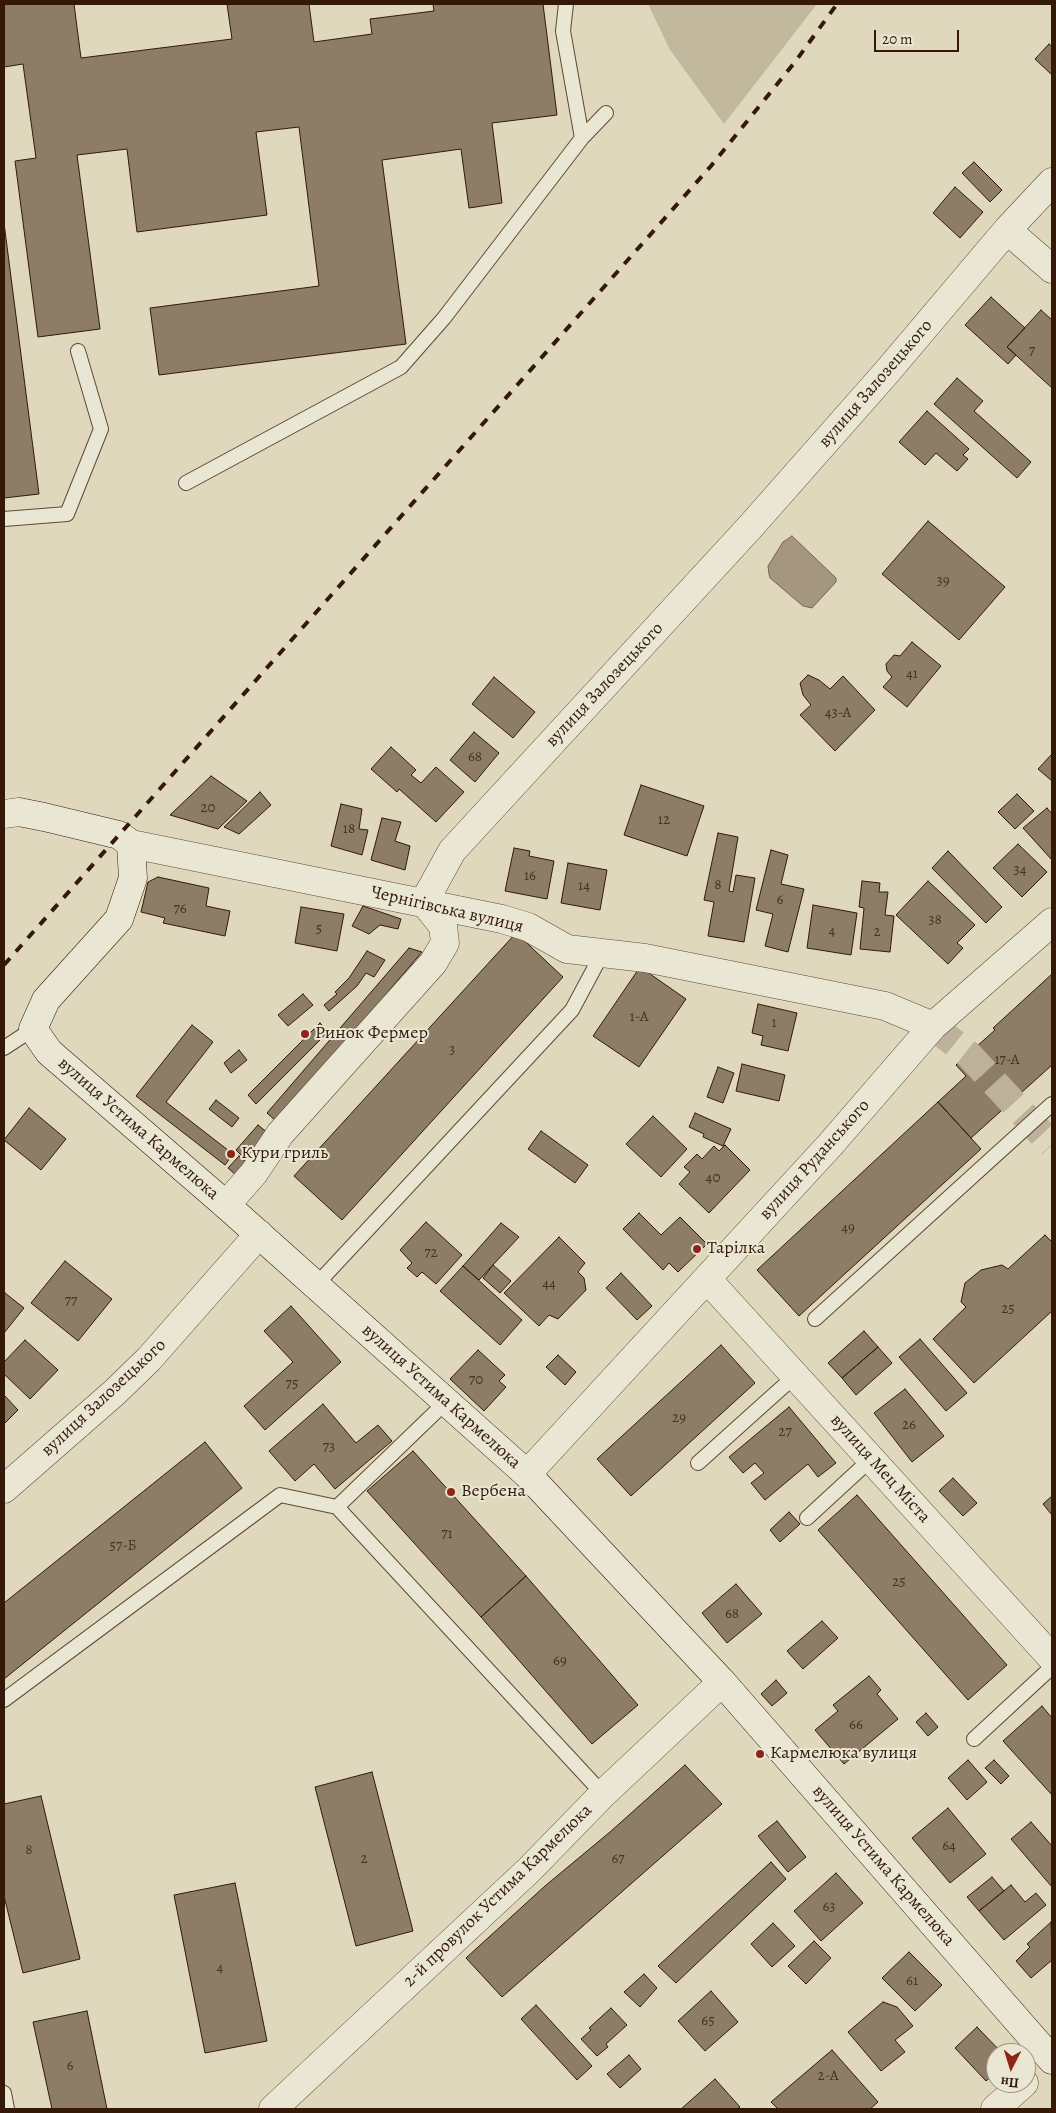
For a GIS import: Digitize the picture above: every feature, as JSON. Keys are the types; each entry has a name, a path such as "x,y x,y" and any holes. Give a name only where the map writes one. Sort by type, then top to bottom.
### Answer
{"street":[{"name":"вулиця Залозецького","path":"424,902 452,851 751,526 886,373 1007,230 1052,182"},
{"path":"1007,230 1052,269"},
{"path":"4,814 19,812 44,817 119,835 132,844 133,878 119,918 46,1000 33,1029"},
{"name":"Чернігівська вулиця","path":"132,844 502,919 528,927 567,949 603,952 886,1006 933,1026"},
{"path":"226,1205 254,1173 280,1134 433,963 445,943 443,926 424,902"},
{"name":"вулиця Руданського","path":"527,1474 830,1145 933,1026 1052,922"},
{"name":"вулиця Устима Кармелюка","path":"33,1029 49,1052 259,1234 527,1474 722,1682 1052,2059"},
{"name":"вулиця Залозецького","path":"4,1489 115,1392 149,1359 259,1234"},
{"name":"вулиця Мец Міста","path":"707,1279 1052,1658"},
{"name":"2-й провулок Устима Кармелюка","path":"273,2109 529,1870 603,1794 722,1682"},
{"path":"1036,2073 1052,2059"},
{"path":"995,2109 1013,2093"}],"lane":[{"path":"566,4 563,31 582,138"},
{"path":"186,483 401,367 444,318 582,138 606,113"},
{"path":"4,519 67,514 101,428 78,351"},
{"path":"316,1285 572,1010 603,952"},
{"path":"4,1048 33,1029"},
{"path":"815,1319 1052,1104"},
{"path":"698,1463 796,1375"},
{"path":"337,1506 446,1402"},
{"path":"807,1518 871,1459"},
{"path":"4,1700 280,1495 337,1506 603,1794"},
{"path":"974,1739 1052,1667"},
{"path":"4,2093 7,2109"}],"shaded area":[{"path":"648,4 817,4 724,124 670,50"},
{"path":"792,536 836,578 836,582 812,608 803,606 770,578 768,566 783,542"}],"building":[{"path":"4,4 74,4 81,58 232,39 227,4 309,4 314,42 372,34 370,19 434,11 433,4 543,4 557,115 492,123 502,203 469,208 461,149 382,160 406,344 159,375 150,308 319,286 299,127 256,132 267,215 137,232 127,149 77,155 100,329 38,337 15,161 36,158 23,64 4,67"},
{"path":"1049,44 1052,47 1052,75 1035,59"},
{"path":"974,162 1002,190 990,202 962,173"},
{"path":"955,187 983,212 960,238 933,213"},
{"path":"4,223 39,494 4,498"},
{"path":"991,297 1025,328 1007,347 1016,355 1008,364 965,325"},
{"path":"1041,310 1052,320 1052,388 1007,347"},
{"path":"957,378 983,401 974,411 1031,462 1017,478 934,404"},
{"path":"927,411 969,449 963,455 968,459 957,471 936,453 925,465 899,442"},
{"path":"928,521 1005,587 959,640 882,574"},
{"path":"912,642 941,666 907,707 883,687 892,677 887,671 886,664 894,655 900,656"},
{"path":"808,675 819,680 830,689 843,676 875,710 835,751 800,715 811,705 803,695 800,683"},
{"path":"494,677 535,712 513,738 472,704"},
{"path":"474,732 499,753 475,782 450,760"},
{"path":"391,747 416,770 411,775 421,783 436,767 464,792 436,822 399,789 397,792 371,769"},
{"path":"1052,754 1052,781 1038,769"},
{"path":"211,776 247,801 218,829 170,815"},
{"path":"641,785 704,806 687,856 624,835"},
{"path":"260,792 271,805 239,834 224,827"},
{"path":"1017,794 1034,811 1015,829 998,812"},
{"path":"341,804 362,809 359,829 368,830 362,855 331,846"},
{"path":"1047,808 1052,814 1052,860 1023,828"},
{"path":"382,818 401,822 395,841 410,846 405,870 371,860"},
{"path":"718,833 738,837 729,891 733,892 736,875 755,878 744,942 708,936 714,902 704,900"},
{"path":"1018,844 1047,872 1022,897 993,868"},
{"path":"514,848 530,851 529,856 554,861 547,899 505,891"},
{"path":"771,850 788,855 781,884 804,889 788,952 765,946 773,914 756,910"},
{"path":"948,851 1002,907 986,923 932,868"},
{"path":"568,863 607,870 600,910 561,903"},
{"path":"158,877 209,888 206,906 230,911 225,936 163,923 165,918 141,912 148,882"},
{"path":"862,881 880,883 879,892 888,892 885,915 894,916 890,952 860,949 864,908 859,907"},
{"path":"928,881 975,925 957,943 963,948 948,964 896,915"},
{"path":"813,905 857,913 851,955 807,948"},
{"path":"363,906 401,919 398,929 380,925 369,934 352,926"},
{"path":"301,907 344,914 337,951 295,943"},
{"path":"516,933 563,977 342,1220 294,1176"},
{"path":"409,948 422,952 277,1122 267,1113"},
{"path":"367,951 385,960 374,977 366,973 357,986 329,1011 324,1005 337,994 335,992 349,978"},
{"path":"640,967 686,999 639,1067 593,1036"},
{"path":"1052,974 1052,1065 971,1138 938,1102 966,1076 956,1065"},
{"path":"303,994 313,1005 288,1026 278,1015"},
{"path":"758,1004 797,1013 788,1051 761,1045 763,1036 752,1033"},
{"path":"320,1023 328,1032 256,1104 248,1095"},
{"path":"192,1025 213,1042 166,1102 233,1154 225,1165 136,1096"},
{"path":"239,1050 247,1060 231,1073 224,1063"},
{"path":"742,1064 785,1075 779,1101 736,1091"},
{"path":"718,1067 734,1073 723,1103 707,1097"},
{"path":"216,1100 239,1118 232,1127 209,1109"},
{"path":"938,1102 981,1149 799,1316 757,1270"},
{"path":"29,1108 66,1139 41,1170 4,1140"},
{"path":"695,1113 731,1129 723,1146 703,1137 704,1134 689,1127"},
{"path":"653,1116 687,1149 661,1177 626,1144"},
{"path":"258,1125 268,1133 245,1159 236,1150"},
{"path":"541,1131 588,1165 575,1183 528,1149"},
{"path":"725,1145 750,1170 709,1213 679,1184 690,1172 684,1167 697,1154 702,1159 714,1146 719,1151"},
{"path":"239,1156 247,1163 237,1176 228,1168"},
{"path":"639,1213 661,1235 680,1217 707,1244 678,1272 669,1263 663,1270 623,1229"},
{"path":"426,1222 462,1255 436,1284 422,1272 417,1277 407,1268 412,1263 400,1250"},
{"path":"501,1223 519,1237 479,1280 463,1266"},
{"path":"1045,1235 1052,1242 1052,1311 974,1383 933,1339 966,1307 961,1302 965,1283 981,1270 1002,1265 1008,1269"},
{"path":"559,1237 585,1263 578,1272 584,1278 586,1290 558,1319 549,1315 539,1326 504,1293"},
{"path":"65,1261 112,1299 78,1341 31,1303"},
{"path":"493,1265 511,1281 500,1293 483,1278"},
{"path":"463,1266 522,1320 500,1345 440,1291"},
{"path":"621,1273 652,1306 637,1320 606,1288"},
{"path":"4,1294 24,1308 4,1333"},
{"path":"291,1306 341,1362 265,1430 244,1406 293,1362 264,1331"},
{"path":"864,1331 878,1347 842,1378 828,1363"},
{"path":"920,1339 967,1393 946,1411 899,1357"},
{"path":"25,1340 58,1370 30,1399 4,1374 4,1362"},
{"path":"721,1345 755,1383 631,1496 597,1459"},
{"path":"878,1347 892,1363 856,1395 842,1378"},
{"path":"478,1350 505,1375 499,1381 506,1387 484,1411 450,1379"},
{"path":"558,1355 576,1372 565,1385 546,1367"},
{"path":"905,1389 944,1436 912,1462 874,1413"},
{"path":"4,1395 18,1410 4,1424"},
{"path":"323,1404 356,1443 378,1425 392,1441 335,1489 314,1464 295,1481 269,1451"},
{"path":"789,1407 836,1463 818,1477 808,1464 765,1500 751,1483 764,1473 755,1463 743,1473 729,1457"},
{"path":"205,1442 242,1488 4,1679 4,1603"},
{"path":"413,1451 526,1576 481,1617 367,1491"},
{"path":"953,1478 977,1503 963,1516 939,1491"},
{"path":"857,1495 1007,1665 968,1700 818,1530"},
{"path":"1052,1496 1052,1515 1043,1504"},
{"path":"789,1512 800,1524 780,1542 770,1530"},
{"path":"526,1576 638,1705 592,1744 481,1617"},
{"path":"736,1584 762,1614 727,1643 702,1613"},
{"path":"822,1621 838,1638 803,1669 787,1651"},
{"path":"869,1676 881,1690 877,1694 898,1719 844,1764 815,1730 838,1711 833,1705"},
{"path":"776,1680 787,1693 772,1706 761,1694"},
{"path":"1042,1706 1052,1718 1052,1795 1003,1741"},
{"path":"926,1713 938,1727 928,1736 916,1722"},
{"path":"968,1760 987,1782 967,1800 948,1778"},
{"path":"994,1760 1009,1776 1001,1784 985,1768"},
{"path":"685,1765 722,1804 502,1997 466,1958 545,1886 610,1832"},
{"path":"372,1772 413,1931 356,1946 315,1787"},
{"path":"41,1796 80,1959 23,1973 4,1896 4,1804"},
{"path":"948,1808 986,1854 950,1883 912,1838"},
{"path":"777,1821 806,1857 788,1872 758,1836"},
{"path":"1031,1822 1052,1846 1052,1887 1011,1839"},
{"path":"771,1862 786,1879 676,1983 658,1966"},
{"path":"836,1873 863,1903 821,1941 794,1911"},
{"path":"992,1877 1004,1891 979,1911 967,1897"},
{"path":"235,1883 267,2041 205,2053 174,1895"},
{"path":"1011,1885 1025,1902 1036,1893 1046,1905 1004,1940 979,1911"},
{"path":"1051,1922 1052,1960 1031,1978 1016,1961 1030,1947 1027,1944"},
{"path":"773,1923 795,1946 772,1967 751,1944"},
{"path":"814,1941 831,1958 806,1984 788,1966"},
{"path":"909,1952 942,1985 915,2011 882,1978"},
{"path":"644,1974 657,1988 640,2007 624,1992"},
{"path":"711,1991 738,2022 705,2051 678,2021"},
{"path":"883,2002 897,2007 913,2026 895,2040 905,2052 881,2071 848,2032"},
{"path":"536,2005 592,2066 577,2080 521,2019"},
{"path":"611,2008 627,2025 606,2044 608,2047 597,2056 581,2039 591,2030 589,2028"},
{"path":"87,2011 107,2109 52,2109 33,2022"},
{"path":"977,2027 992,2043 986,2043 986,2081 955,2048"},
{"path":"832,2050 878,2102 870,2109 778,2109 771,2102"},
{"path":"629,2055 641,2069 620,2088 607,2074"},
{"path":"715,2079 740,2107 737,2109 681,2109"}],"tunnel":[{"path":"933,1026 968,1054 1052,1145"}],"railway":[{"path":"4,965 711,166 795,62 837,4"}],"place":[{"name":"Ринок Фермер","path":"305,1034"},
{"name":"Кури гриль","path":"231,1154"},
{"name":"Тарiлка","path":"697,1249"},
{"name":"Вербена","path":"451,1492"},
{"name":"Кармелюка вулиця","path":"760,1754"}]}
